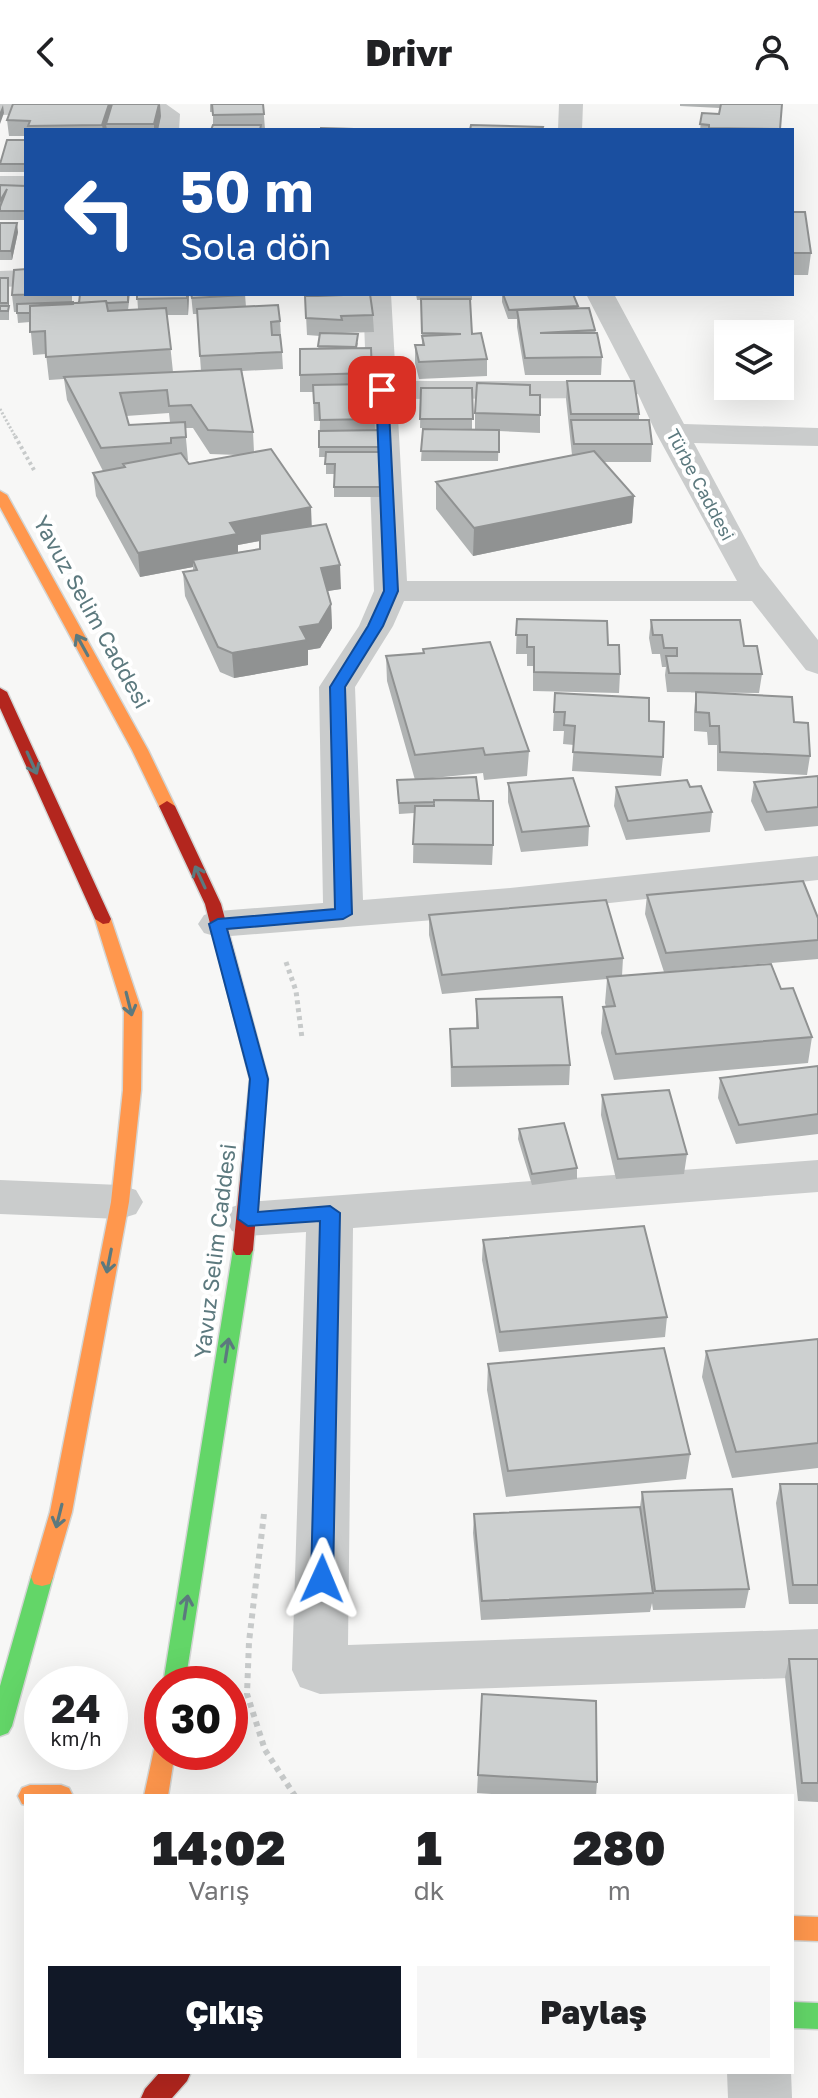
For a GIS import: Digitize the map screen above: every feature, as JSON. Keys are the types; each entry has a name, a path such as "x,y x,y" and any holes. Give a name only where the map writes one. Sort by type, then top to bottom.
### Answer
{"main road":[{"name":"Yavuz Selim Caddesi","path":"0,495 140,750 213,904 259,1079 248,1219 177,1666"},
{"path":"0,692 107,929 133,1012 132,1090 120,1202 61,1512 0,1726"},
{"path":"156,1794 160,1770"},
{"path":"794,1928 818,1929"},
{"path":"794,2015 818,2016"},
{"path":"154,2098 176,2074"}],"street":[{"path":"570,128 571,104"},
{"path":"0,108 151,106 167,116"},
{"path":"0,184 24,184"},
{"path":"0,279 24,278"},
{"path":"343,914 337,687 376,626 391,591 377,296"},
{"name":"Türbe Caddesi","path":"601,296 745,569 763,591 802,622 818,663"},
{"path":"382,390 648,388"},
{"path":"671,433 818,437"},
{"path":"391,591 763,591"},
{"path":"218,924 510,901 818,868"},
{"path":"248,1219 818,1176"},
{"path":"0,1197 120,1202"},
{"path":"330,1213 320,1670 818,1653"},
{"path":"759,2074 760,2098"}],"building":[{"path":"13,104 109,104 102,125 28,126 30,121 7,120"},
{"path":"112,104 159,104 154,124 106,124"},
{"path":"212,104 263,104 264,114 213,115"},
{"path":"721,104 782,104 780,128 709,128 709,125 700,124 702,113 719,114"},
{"path":"213,125 261,125 260,128 212,128"},
{"path":"471,125 543,127 543,128 470,128"},
{"path":"7,140 24,140 24,164 0,164"},
{"path":"0,185 24,186 24,211 0,211 7,189 0,201"},
{"path":"794,212 805,212 811,253 794,253"},
{"path":"0,223 17,223 11,251 0,251"},
{"path":"24,269 24,295 12,295 14,270"},
{"path":"0,278 8,278 8,303 0,303"},
{"path":"80,296 128,296 128,302 79,303"},
{"path":"137,296 187,296 187,298 137,299"},
{"path":"305,296 370,296 373,315 341,316 342,320 306,318"},
{"path":"504,296 574,296 578,306 509,310"},
{"path":"421,299 470,299 472,334 481,333 487,359 419,362 415,345 424,345 422,336 461,334 422,333"},
{"path":"106,301 108,311 166,308 171,349 46,357 45,331 30,332 30,306"},
{"path":"73,302 30,306 30,313 17,313 17,304"},
{"path":"278,305 280,321 271,322 272,335 280,335 282,352 200,356 197,309"},
{"path":"0,306 9,306 8,311 0,311"},
{"path":"589,308 595,330 540,333 597,333 602,357 525,358 517,310"},
{"path":"320,333 358,334 356,347 318,346"},
{"path":"371,348 372,373 300,375 300,349"},
{"path":"241,369 253,432 208,430 191,405 169,406 167,390 120,393 129,425 185,422 186,437 171,438 171,443 101,448 64,377"},
{"path":"567,381 634,381 639,414 571,414"},
{"path":"477,383 530,385 530,395 540,395 540,415 475,413"},
{"path":"372,384 375,419 320,420 319,403 314,403 313,385"},
{"path":"421,388 472,388 473,419 420,419"},
{"path":"571,420 649,420 652,444 574,444"},
{"path":"423,429 499,430 499,452 421,451"},
{"path":"381,430 382,447 319,447 319,431"},
{"path":"271,449 311,507 230,523 237,534 138,553 93,473 181,453 189,464"},
{"path":"594,451 634,496 474,528 436,482"},
{"path":"326,452 381,452 380,487 334,487 335,464 325,464"},
{"path":"326,524 340,565 321,568 331,604 319,624 300,627 307,640 232,653 218,647 183,572 197,570 193,560 260,549 260,534"},
{"path":"517,619 607,621 608,645 619,645 620,674 534,672 534,647 527,647 527,635 516,635"},
{"path":"651,620 740,620 744,646 757,646 762,674 669,673 666,656 677,656 677,648 664,648 662,635 653,635"},
{"path":"490,642 529,751 485,755 483,748 415,755 386,656"},
{"path":"696,692 792,697 794,722 808,723 810,756 720,752 719,726 710,726 709,713 696,712"},
{"path":"555,693 649,698 649,721 664,722 663,757 573,752 575,726 564,725 565,712 554,712"},
{"path":"818,776 818,807 767,812 754,782"},
{"path":"476,777 479,800 399,803 397,780"},
{"path":"573,778 589,826 522,832 508,783"},
{"path":"687,780 690,787 701,786 712,812 628,821 616,787"},
{"path":"434,800 493,801 493,845 413,844 415,806 434,806"},
{"path":"803,881 818,918 818,940 666,953 647,895"},
{"path":"606,900 623,958 442,975 429,915"},
{"path":"771,964 781,989 793,988 812,1037 616,1054 603,1007 615,1006 607,977"},
{"path":"562,997 570,1065 452,1067 450,1029 478,1028 476,999"},
{"path":"818,1066 818,1114 739,1125 720,1078"},
{"path":"669,1090 687,1154 618,1159 602,1095"},
{"path":"564,1123 577,1168 532,1174 519,1129"},
{"path":"644,1226 667,1317 500,1332 483,1240"},
{"path":"818,1339 818,1443 736,1452 706,1351"},
{"path":"664,1348 690,1454 508,1471 488,1364"},
{"path":"780,1484 818,1484 818,1585 793,1585"},
{"path":"732,1489 749,1589 655,1591 642,1492"},
{"path":"640,1507 653,1593 482,1601 474,1514"},
{"path":"789,1659 818,1659 818,1783 802,1783"},
{"path":"482,1694 596,1701 597,1782 478,1775"}],"traffic: fast":[{"path":"177,1666 243,1250"},
{"path":"0,1726 42,1577"},
{"path":"794,2015 818,2016"}],"traffic: slow":[{"path":"0,495 140,750 167,806"},
{"path":"42,1577 61,1512 120,1202 132,1090 133,1012 103,919"},
{"path":"156,1794 160,1770"},
{"path":"794,1928 818,1929"}],"traffic: jam":[{"path":"0,692 103,919"},
{"path":"167,806 213,904 259,1079 243,1250"},
{"path":"154,2098 176,2074"}],"route":[{"path":"322,1579 330,1213 248,1219 259,1079 218,924 343,914 337,687 376,626 391,591 382,390"}]}
